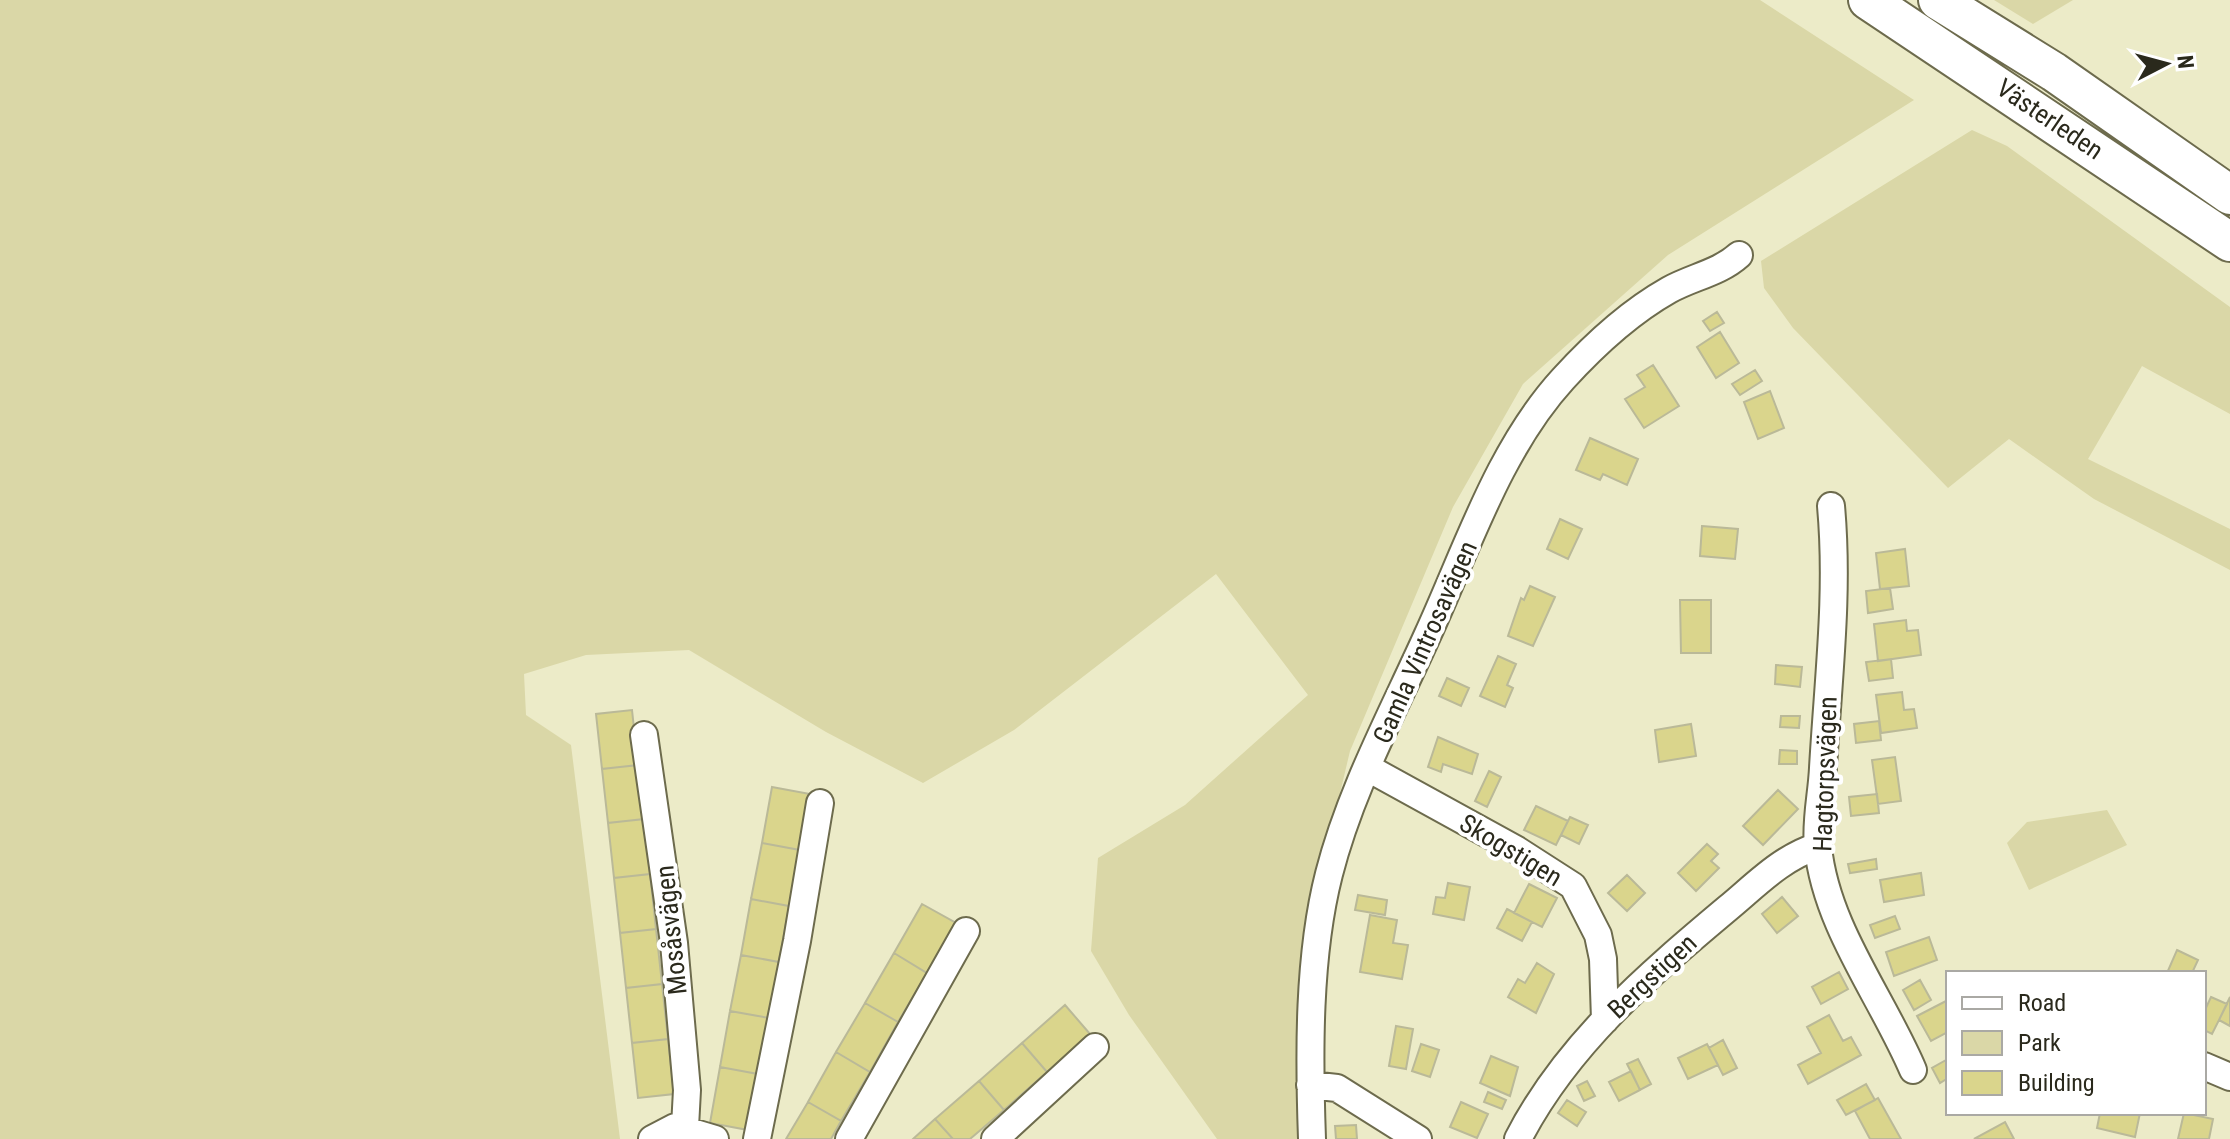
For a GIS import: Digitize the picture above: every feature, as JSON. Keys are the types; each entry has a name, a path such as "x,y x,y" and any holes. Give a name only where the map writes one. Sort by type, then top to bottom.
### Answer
{"highway":[{"name":"Västerleden","path":"1868,0 2022,100 2230,242"},
{"name":"Västerleden","path":"1938,0 2054,72 2230,195"}],"street":[{"name":"Gamla Vintrosavägen","path":"1312,1139 1310,1085 1315,984 1329,876 1368,768 1496,485 1537,411 1563,379 1644,304 1673,288 1727,266 1739,255"},
{"name":"Hagtorpsvägen","path":"1831,506 1835,618 1818,846 1833,907 1845,937 1893,1023 1913,1070"},
{"name":"Mosåsvägen","path":"644,735 674,943 687,1090 685,1127"},
{"name":"Skogstigen","path":"1368,768 1517,850 1573,886 1598,935 1603,959 1605,1020"},
{"path":"757,1139 797,941 820,803"},
{"name":"Bergstigen","path":"1518,1139 1562,1067 1605,1020 1688,941 1781,861 1818,846"},
{"path":"849,1139 966,931"},
{"path":"995,1139 1095,1047"},
{"path":"2206,1067 2230,1077"},
{"path":"1310,1085 1337,1088 1418,1139"},
{"path":"652,1139 665,1130 685,1127 715,1139"}],"green space":[{"path":"0,0 1760,0 1914,100 1668,255 1523,384 1453,507 1350,751 1318,886 1300,1139 1217,1139 1129,1015 1091,951 1098,858 1185,805 1308,695 1216,574 1014,730 923,783 826,732 689,650 586,655 524,674 526,715 571,745 620,1139 0,1139"},
{"path":"1994,0 2073,0 2033,24"},
{"path":"1972,130 2007,146 2230,307 2230,414 2142,366 2088,459 2230,529 2230,570 2094,499 2009,439 1948,488 1793,328 1764,288 1761,261"},
{"path":"2107,810 2127,845 2029,890 2007,843 2027,822"}],"building":[{"path":"1717,312 1724,323 1710,331 1703,321"},
{"path":"1720,332 1739,363 1716,378 1697,347"},
{"path":"1653,365 1679,406 1644,428 1625,399 1645,387 1637,375"},
{"path":"1755,370 1762,381 1740,395 1732,384"},
{"path":"1770,391 1784,428 1758,439 1744,402"},
{"path":"1590,438 1638,459 1627,485 1603,474 1600,480 1576,470"},
{"path":"1560,519 1582,529 1568,559 1547,549"},
{"path":"1702,526 1738,529 1735,559 1700,556"},
{"path":"1905,549 1909,586 1880,589 1876,553"},
{"path":"1530,586 1555,597 1533,646 1508,636 1521,598 1524,600"},
{"path":"1890,588 1893,609 1868,613 1866,591"},
{"path":"1680,600 1711,600 1711,653 1681,653"},
{"path":"1906,620 1907,631 1918,630 1921,655 1878,661 1874,624"},
{"path":"1498,656 1516,664 1507,685 1513,688 1505,707 1480,696"},
{"path":"1891,659 1893,678 1869,681 1866,662"},
{"path":"1776,665 1802,667 1800,687 1775,684"},
{"path":"1447,678 1469,688 1461,706 1439,696"},
{"path":"1902,692 1904,710 1914,709 1917,728 1881,733 1876,695"},
{"path":"632,710 638,765 602,769 596,714"},
{"path":"1781,716 1800,716 1799,728 1780,727"},
{"path":"1879,721 1881,740 1856,743 1854,724"},
{"path":"1691,724 1696,756 1659,762 1655,730"},
{"path":"1438,737 1478,754 1472,774 1443,764 1441,772 1428,767"},
{"path":"1780,750 1797,751 1797,764 1779,764"},
{"path":"1895,757 1901,801 1878,804 1872,760"},
{"path":"638,765 644,819 608,823 602,769"},
{"path":"1489,771 1501,777 1487,807 1475,801"},
{"path":"772,787 810,794 800,850 762,843"},
{"path":"1778,790 1798,809 1763,845 1743,826"},
{"path":"1877,794 1879,813 1851,816 1849,797"},
{"path":"1536,806 1568,821 1556,845 1524,830"},
{"path":"1570,817 1588,825 1579,844 1561,835"},
{"path":"644,819 650,874 614,878 608,823"},
{"path":"762,843 800,850 789,906 751,899"},
{"path":"1707,844 1718,854 1711,861 1719,868 1696,891 1678,873"},
{"path":"1876,859 1877,869 1850,873 1848,864"},
{"path":"1921,873 1924,895 1884,902 1880,880"},
{"path":"650,874 656,929 620,933 614,878"},
{"path":"1627,875 1645,893 1627,911 1608,893"},
{"path":"1448,883 1470,887 1464,920 1433,914 1436,897 1445,898"},
{"path":"1529,884 1557,898 1542,927 1514,913"},
{"path":"1358,895 1387,900 1385,915 1355,910"},
{"path":"1782,897 1798,916 1777,933 1762,914"},
{"path":"751,899 789,906 779,962 741,955"},
{"path":"922,904 956,923 927,973 894,953"},
{"path":"1507,909 1532,922 1522,941 1497,928"},
{"path":"1370,915 1397,920 1393,943 1408,945 1402,979 1360,972"},
{"path":"1895,916 1900,929 1875,938 1870,925"},
{"path":"656,929 662,984 626,988 620,933"},
{"path":"1929,937 1937,960 1894,976 1886,952"},
{"path":"2177,950 2198,960 2193,971 2168,971"},
{"path":"894,953 927,973 898,1022 865,1003"},
{"path":"741,955 779,962 769,1018 730,1011"},
{"path":"1537,963 1554,974 1536,1013 1508,997 1518,979 1525,983"},
{"path":"1839,972 1848,989 1821,1004 1812,987"},
{"path":"1920,980 1931,1000 1914,1010 1903,990"},
{"path":"662,984 668,1039 632,1043 626,988"},
{"path":"2211,997 2227,1004 2212,1034 2206,1031 2206,1008"},
{"path":"2230,997 2230,1026 2219,1020"},
{"path":"1946,1001 1946,1033 1931,1041 1917,1016"},
{"path":"865,1003 898,1022 870,1072 836,1052"},
{"path":"1065,1005 1090,1034 1047,1072 1022,1043"},
{"path":"730,1011 769,1018 758,1074 720,1067"},
{"path":"1829,1015 1843,1041 1851,1037 1861,1055 1808,1084 1798,1065 1821,1053 1807,1027"},
{"path":"1396,1026 1413,1029 1406,1069 1389,1066"},
{"path":"668,1039 674,1094 638,1098 632,1043"},
{"path":"1723,1040 1737,1068 1723,1075 1709,1048"},
{"path":"1022,1043 1047,1072 1004,1110 979,1081"},
{"path":"1421,1044 1439,1050 1430,1077 1412,1071"},
{"path":"1707,1044 1718,1065 1688,1079 1678,1058"},
{"path":"836,1052 870,1072 841,1121 808,1102"},
{"path":"1491,1056 1518,1067 1510,1096 1480,1083"},
{"path":"1638,1059 1651,1084 1640,1090 1627,1064"},
{"path":"1946,1060 1946,1079 1940,1083 1932,1068"},
{"path":"720,1067 758,1074 748,1130 710,1123"},
{"path":"1631,1071 1640,1090 1619,1101 1609,1082"},
{"path":"979,1081 1004,1110 970,1139 953,1139 935,1119"},
{"path":"1587,1081 1595,1096 1584,1101 1577,1086"},
{"path":"1866,1084 1875,1100 1846,1115 1837,1100"},
{"path":"1488,1092 1506,1100 1502,1109 1484,1102"},
{"path":"1878,1098 1901,1139 1870,1139 1855,1111"},
{"path":"1567,1100 1586,1112 1577,1126 1558,1113"},
{"path":"808,1102 841,1121 831,1139 786,1139"},
{"path":"1461,1102 1488,1114 1477,1138 1450,1127"},
{"path":"2100,1115 2140,1115 2135,1137 2097,1128"},
{"path":"2184,1115 2213,1119 2209,1139 2178,1139"},
{"path":"935,1119 953,1139 913,1139"},
{"path":"2005,1122 2014,1139 1974,1139"},
{"path":"1356,1125 1357,1139 1336,1139 1335,1126"}]}
